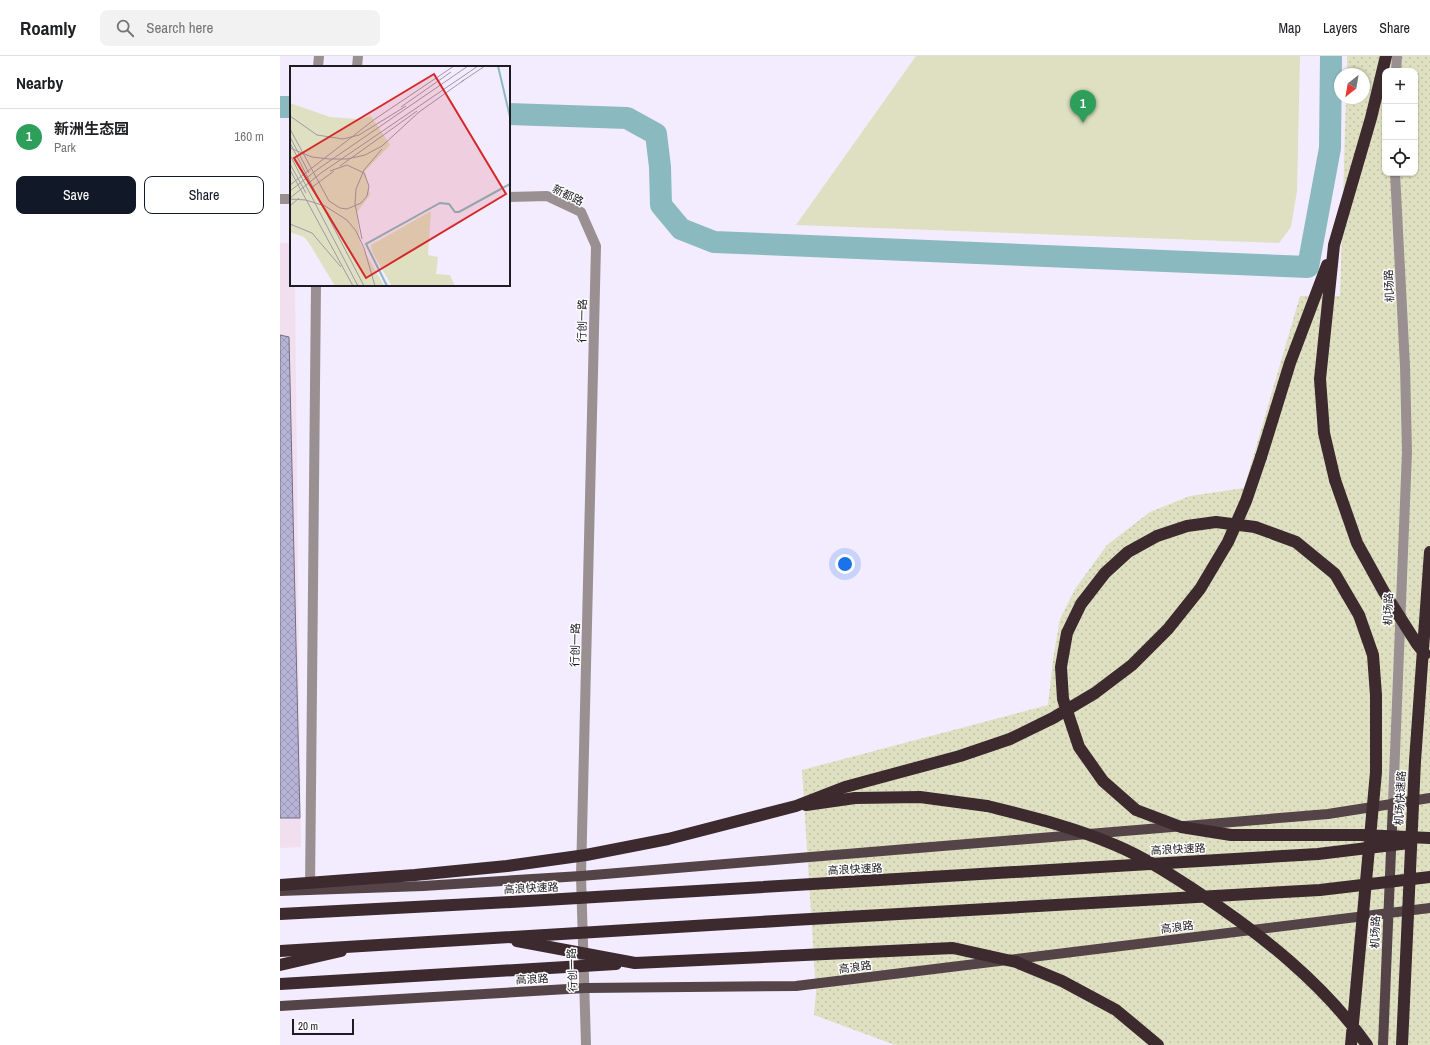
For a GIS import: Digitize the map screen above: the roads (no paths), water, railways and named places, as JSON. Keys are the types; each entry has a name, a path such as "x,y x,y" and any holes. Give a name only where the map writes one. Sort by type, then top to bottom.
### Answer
{"highway":[{"path":"796,806 845,787 960,756 1010,739 1053,718 1095,693 1132,664 1168,629 1200,589 1228,542 1246,501 1290,363 1334,245 1371,118 1386,56"},
{"path":"1334,245 1320,379 1324,433 1335,480 1357,543 1384,592 1417,644 1430,660"},
{"path":"1350,1045 1368,850 1369,842 1370,834 1370,826 1376,772 1376,695 1373,655 1359,615 1335,574 1296,542 1255,527 1216,522 1187,526 1157,536 1128,552 1105,573 1081,604 1067,633 1061,668 1064,699 1079,747 1103,781 1136,810 1181,827 1231,835 1362,835 1370,836 1392,836 1430,839"},
{"name":"机场快速路","path":"1402,1045 1415,761 1430,552"},
{"path":"280,885 507,866 586,855 668,839 796,806 855,798 920,796 995,808 1062,824 1116,845 1171,875 1224,910 1275,948 1318,988 1360,1034 1367,1045"},
{"name":"高浪快速路","path":"280,914 511,902 1318,854 1430,839"},
{"path":"280,951 498,937 1320,890 1430,877"},
{"path":"498,937 635,963"},
{"path":"280,965 363,946"},
{"path":"280,984 635,963 953,948 1016,962 1062,981 1116,1010 1158,1045"}],"main road":[{"path":"280,891 423,886 581,876 1328,814 1430,798"},
{"name":"机场路","path":"1383,1045 1393,803"},
{"name":"高浪路","path":"280,1006 585,988 796,986 1430,908"}],"street":[{"path":"1396,68 1397,56"},
{"name":"机场路","path":"1393,803 1406,452 1404,345 1395,176"},
{"name":"新都路","path":"510,198 547,196 580,212 596,246"},
{"name":"行创一路","path":"586,1045 581,876 596,246"},
{"path":"310,890 316,286"}],"waterway":[{"path":"510,114 627,118 656,134 660,167 661,205 681,229 714,242 1308,267 1330,148 1331,56"},
{"path":"280,107 290,107"}],"place":[{"name":"新洲生态园","path":"1083,123"}]}
